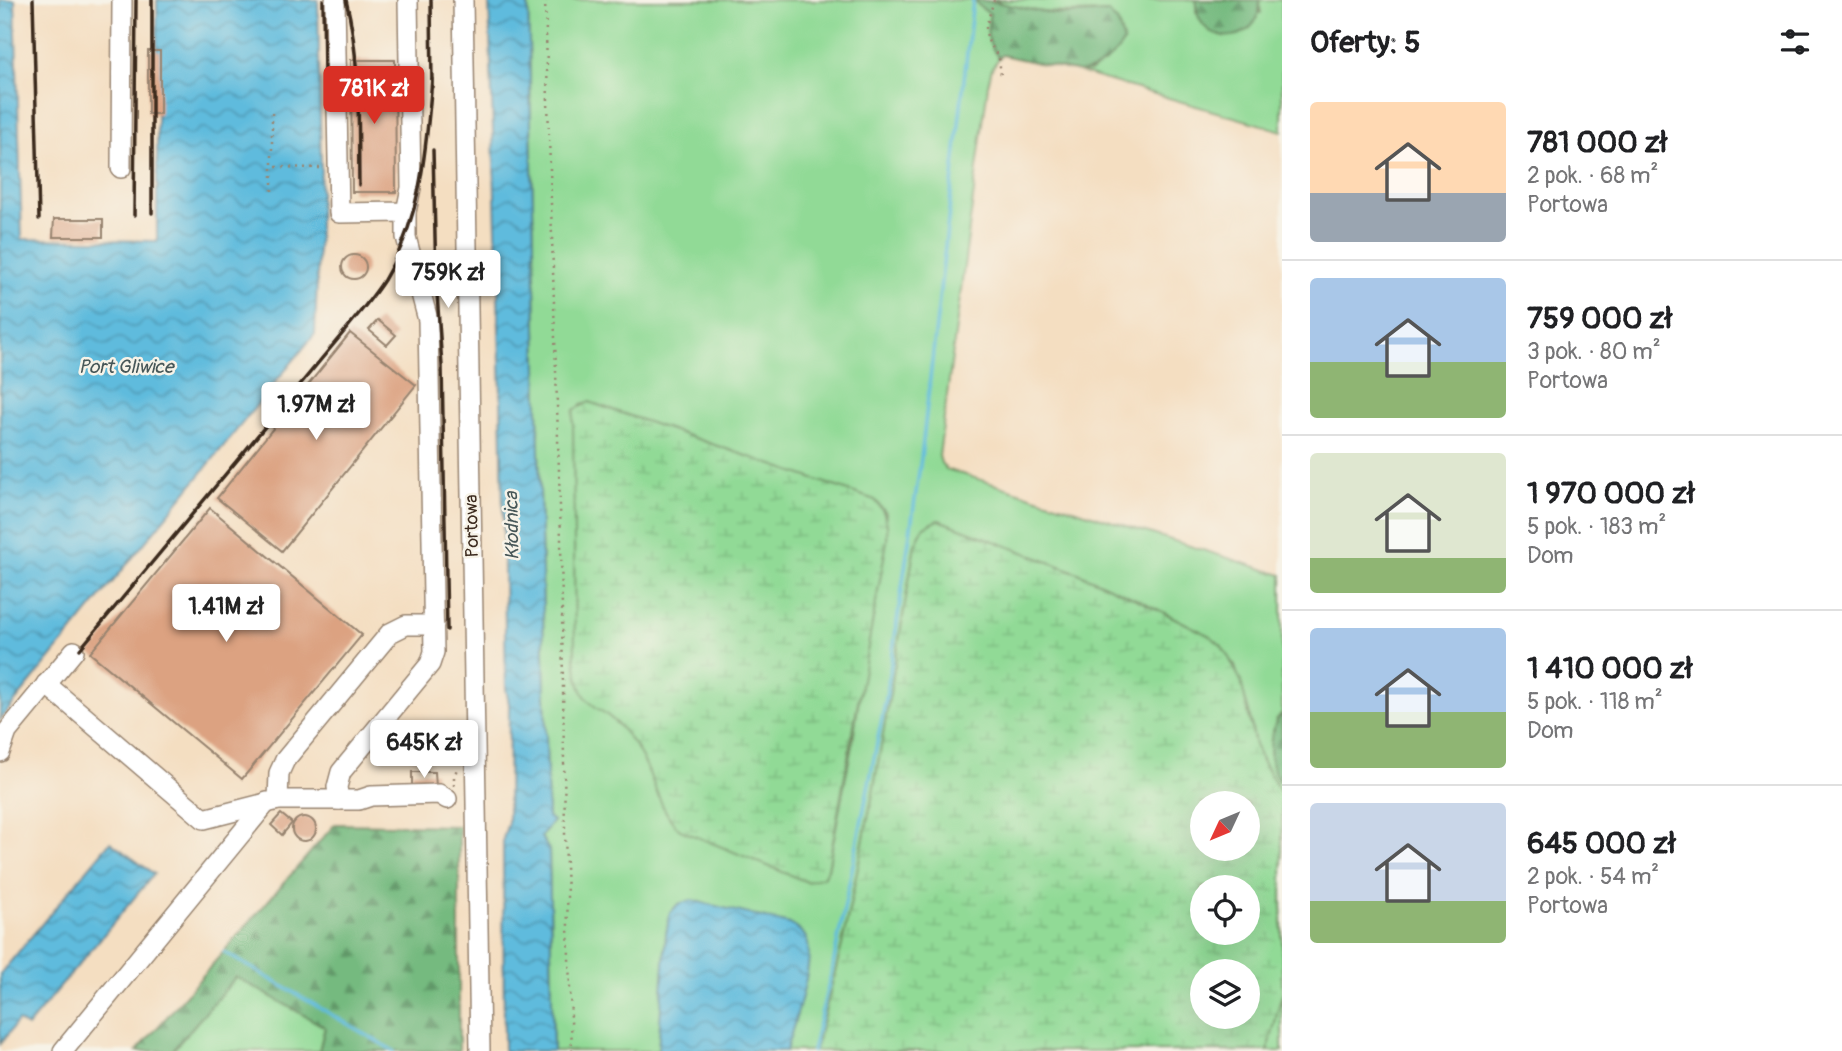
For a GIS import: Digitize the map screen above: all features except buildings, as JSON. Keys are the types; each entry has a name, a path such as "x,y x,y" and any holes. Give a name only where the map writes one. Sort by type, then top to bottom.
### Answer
{"street":[{"path":"121,168 122,0"},
{"path":"335,0 339,212 405,212"},
{"path":"349,800 337,787 341,772 430,664 434,652 428,320 405,237 405,212 411,188 408,0"},
{"name":"Portowa","path":"463,0 480,1051"},
{"path":"63,1051 272,801 285,760 390,633 400,626 434,625"},
{"path":"0,751 7,732 74,651"},
{"path":"46,684 204,819 272,801 349,800 373,806 440,804 447,799 476,796"}],"path":[{"path":"545,0 572,1051"},
{"path":"993,0 986,27 987,39 999,58 1001,76"},
{"path":"272,113 272,191"},
{"path":"272,167 321,168"}],"green space":[{"path":"528,0 975,0 990,14 988,37 999,58 992,68 988,85 939,456 941,463 946,469 1282,575 1282,713 1276,720 1270,758 1278,780 1282,781 1282,795 1255,745 1249,712 1235,666 1210,636 1078,573 938,520 924,527 915,545 873,794 842,945 815,1051 553,1051 549,850 541,837 553,821 548,818","holes":["589,402 875,500 886,513 853,740 828,869 823,877 663,806 635,744 619,725 594,703 582,687 575,657 581,404"]},
{"path":"975,0 1057,14 1108,12 1118,23 1124,42 1104,62 1079,72 1002,55 999,58 988,37 990,14"},
{"path":"994,0 1196,0 1196,12 1261,13 1259,0 1282,0 1282,131 1079,72 1091,71 1117,51 1108,12 1035,11"},
{"path":"1196,0 1259,0 1258,15 1252,26 1241,33 1217,35 1206,28 1199,17"},
{"path":"589,402 875,500 884,514 887,541 828,869 823,877 807,882 680,830 667,813 634,744 610,717 593,705 584,694 578,679 575,657 573,420 574,410"},
{"path":"939,520 1078,573 1149,605 1210,636 1221,645 1241,681 1255,745 1282,795 1282,993 1268,1051 815,1051 842,945 873,794 915,545 924,527"},
{"path":"1282,713 1282,781 1278,780 1274,773 1270,746 1274,728"},
{"path":"335,824 459,826 459,1051 319,1051 325,1027 236,977 172,1051 137,1051"},
{"path":"236,977 325,1027 319,1051 172,1051"},
{"path":"1282,993 1282,1051 1268,1051"}],"water":[{"name":"Port Gliwice","path":"0,0 15,0 22,239 157,241 157,0 318,0 321,168 315,334 0,720"},
{"name":"Kłodnica","path":"489,0 528,0 548,817 553,821 541,837 549,850 553,1051 504,1051 503,839 508,822 509,704 506,689 501,395"},
{"path":"110,842 154,874 27,1027 18,1021 0,1044 0,974"},
{"path":"691,900 790,924 805,936 809,948 806,977 786,1051 658,1051 666,934 670,913 678,904"}],"waterway":[{"path":"812,1051 832,970 886,698 921,458 973,0"},
{"path":"224,952 394,1051"}],"railway":[{"path":"33,0 39,219"},
{"path":"134,215 136,0"},
{"path":"152,0 152,213"},
{"path":"323,0 324,79"},
{"path":"346,0 356,69 359,185"},
{"path":"431,0 432,87"},
{"path":"80,649 384,280 397,256 414,208 424,157 432,79"},
{"path":"433,150 436,279 442,366 447,630"}]}
